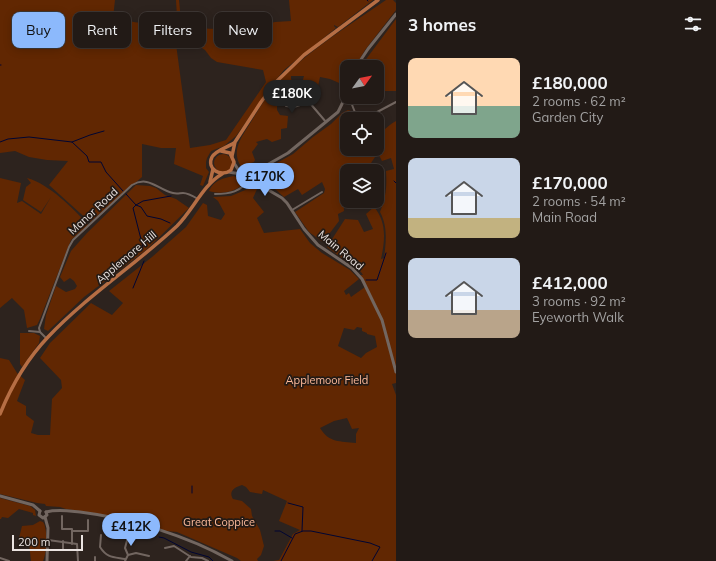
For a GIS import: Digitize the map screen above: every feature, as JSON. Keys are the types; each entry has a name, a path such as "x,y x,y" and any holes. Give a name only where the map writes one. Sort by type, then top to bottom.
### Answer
{"main road":[{"path":"235,142 214,154 211,158 210,162 213,169 219,174 228,172 232,168 234,162 232,156 235,142 276,82 304,55 378,0"},
{"path":"221,151 227,152 232,156"},
{"name":"Applemore Hill","path":"0,414 16,380 46,338 68,317 150,250 178,224 199,199 210,182 213,169"},
{"name":"Applemore Hill","path":"210,182 222,174"}],"street":[{"path":"361,60 396,14"},
{"path":"286,87 286,106 294,107 309,102 326,122"},
{"path":"377,112 396,102"},
{"path":"255,183 258,174 265,166 288,153 326,122 340,109 342,104"},
{"name":"Main Road","path":"234,162 241,174 282,198 292,210 304,229 318,245 352,268 362,279 382,320 396,372"},
{"name":"Main Road","path":"228,172 241,174"},
{"path":"215,194 229,193 241,189 246,184 248,179"},
{"name":"Manor Road","path":"40,332 39,328 69,247 73,240 132,185 137,182 149,182 175,194 183,193 199,199"},
{"path":"292,210 322,192"},
{"path":"29,331 40,332 46,338"},
{"path":"0,496 33,505 40,511 44,510 46,512 53,510 65,510 99,514 131,522 186,539 232,561"},
{"path":"40,511 40,516 43,518 45,517"},
{"path":"46,512 47,514 45,517 48,528 47,561"},
{"path":"62,516 62,529 88,531 88,520"},
{"path":"72,530 72,544"},
{"path":"128,555 125,548 129,533"},
{"path":"101,535 100,547 108,556 125,560 128,555 136,553 149,556"},
{"path":"48,540 78,544 78,561"},
{"path":"63,541 63,550"},
{"path":"165,548 174,546 190,556 202,558 208,561"},
{"path":"186,561 190,556"},
{"path":"0,558 9,561"}],"green space":[{"path":"0,0 115,0 114,12 73,12 73,48 131,48 131,21 139,22 139,48 177,48 190,148 210,145 226,140 266,82 263,70 217,62 211,58 202,48 206,48 206,29 214,29 214,48 272,48 272,23 291,21 289,0 373,0 338,27 334,25 336,28 284,70 236,136 224,146 211,151 206,162 206,168 209,172 203,186 200,185 203,176 174,164 176,148 161,148 142,144 142,177 90,222 49,185 68,161 29,157 15,151 0,153"},
{"path":"176,0 179,0 180,12 177,12"},
{"path":"386,0 393,0 396,3 396,10 365,50 359,60 340,60 340,83 320,77 317,91 310,90 309,92 300,90 304,76 291,76 295,86 290,87 286,84 277,91 277,110 280,115 288,116 287,128 281,129 281,139 272,142 267,139 256,142 258,144 252,152 255,160 251,163 251,168 255,171 262,164 263,165 256,174 248,173 240,166 237,157 239,142 269,94 277,83 305,57"},
{"path":"396,19 396,91 384,91 384,60 365,60"},
{"path":"340,115 340,156 375,157 370,164 340,164 340,208 344,208 344,211 338,214 339,221 323,242 309,232 295,212 324,193 325,189 322,182 302,195 298,189 284,197 265,180 263,173 266,169 293,154"},
{"path":"396,121 396,383 392,384 396,395 396,561 273,561 279,560 293,534 300,530 279,521 287,501 263,490 262,494 250,492 242,485 233,490 231,494 233,499 242,501 251,509 252,516 260,530 264,546 261,555 257,559 258,561 241,561 177,532 158,530 119,517 46,506 45,504 0,494 0,358 9,360 17,373 25,380 17,401 26,406 26,415 34,421 31,433 38,435 50,435 52,399 62,388 61,380 40,358 50,343 91,303 112,315 123,303 109,291 152,257 186,227 203,203 207,205 208,216 221,220 225,214 218,201 213,197 231,196 250,188 258,187 253,198 264,212 257,218 264,233 300,229 310,243 322,253 350,270 359,279 344,291 346,295 349,293 351,297 365,287 374,306 360,275 363,275 361,272 327,247 345,219 358,220 364,232 373,229 366,214 375,208 383,225 384,239 381,259 384,258 386,240 383,218 380,212 382,208 384,208 386,171 394,169 391,158 382,161 380,156 384,156 385,129","holes":["357,327 362,328 362,331 375,336 377,347 366,353 361,358 338,346 344,328 354,330","347,418 352,429 359,428 356,434 356,443 331,439 323,433 320,428 334,421"]},
{"path":"223,154 229,157 232,163 229,169 223,172 217,169 214,163 217,157"},
{"path":"234,176 245,182 238,188 224,193 209,191 216,182"},
{"path":"0,178 21,183 17,203 22,201 41,214 51,197 41,212 23,200 26,187 31,183 27,178 44,185 68,204 88,225 71,240 37,325 27,328 24,310 12,298 0,308"},
{"path":"136,185 156,188 165,195 176,199 189,208 146,250 84,297 48,331 44,329 46,315 56,286 66,292 75,289 77,286 70,278 64,282 60,277 71,251 87,233"},
{"path":"20,333 34,333 40,336 39,343 22,367 20,364"},
{"path":"0,498 30,506 35,510 36,516 33,515 33,513 19,509 8,518 2,517 0,519"},
{"path":"40,521 45,525 46,530 44,558 43,561 31,561 29,543 27,540 19,538 22,526 33,525"}],"waterway":[{"path":"72,142 104,131"},
{"path":"0,142 8,139 29,137 72,142 87,156 89,162 101,162 106,172 123,191"},
{"path":"126,194 136,205 133,208 143,247"},
{"path":"170,223 161,219 147,216 141,207 136,205 143,201 171,196"},
{"path":"366,280 377,280 386,253"},
{"path":"133,288 144,261"},
{"path":"192,486 192,493"},
{"path":"288,503 303,507 302,531"},
{"path":"275,531 280,531 292,538"},
{"path":"281,561 295,534 303,531 311,531 370,543 380,547 372,561"},
{"path":"159,537 164,538 191,552 209,557 213,561"}],"park label":[{"name":"Applemoor Field","path":"327,380"},
{"name":"Great Coppice","path":"219,522"}]}
